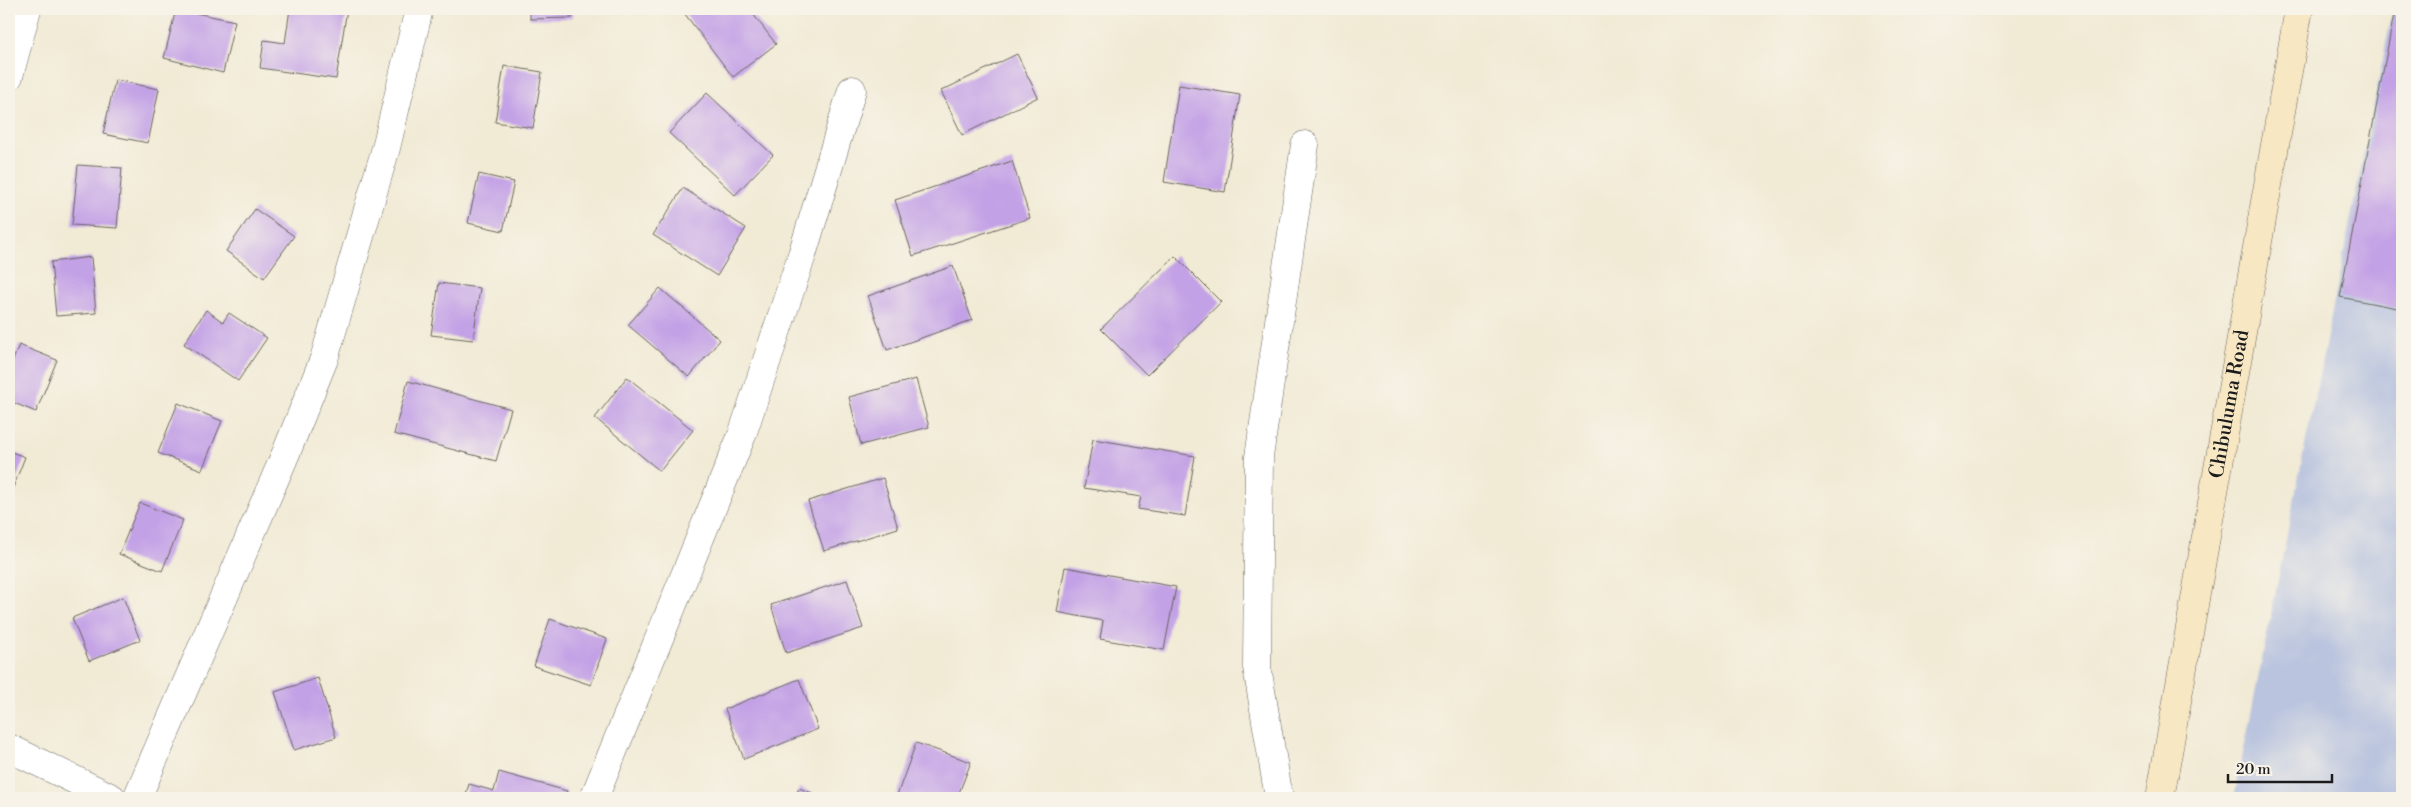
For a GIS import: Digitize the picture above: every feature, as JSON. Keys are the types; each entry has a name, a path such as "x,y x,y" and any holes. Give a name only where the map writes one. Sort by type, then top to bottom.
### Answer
{"main road":[{"name":"Chibuluma Road","path":"2160,798 2299,9"}],"street":[{"path":"9,76 27,9"},
{"path":"137,798 286,453 324,359 386,148 419,9"},
{"path":"594,798 742,435 802,255 852,90"},
{"path":"1279,798 1257,668 1259,457 1305,146"},
{"path":"9,748 112,798"}],"shaded area":[{"path":"2393,9 2402,9 2402,798 2234,798"}],"building":[{"path":"176,9 235,21 223,73 164,58"},
{"path":"290,9 347,9 336,79 260,68 264,40 285,43"},
{"path":"530,9 572,9 572,18 530,19"},
{"path":"681,9 749,9 776,44 733,77"},
{"path":"2395,9 2402,9 2402,309 2340,297"},
{"path":"1017,54 1038,97 962,135 941,91"},
{"path":"504,66 542,72 533,128 495,122"},
{"path":"115,80 159,89 148,143 103,134"},
{"path":"1179,85 1240,95 1225,192 1164,182"},
{"path":"707,93 773,155 735,195 669,133"},
{"path":"1012,161 1030,218 913,256 895,200"},
{"path":"78,165 122,168 117,228 72,225"},
{"path":"479,174 514,182 503,231 468,223"},
{"path":"683,188 746,228 717,276 653,235"},
{"path":"255,209 294,236 264,278 226,251"},
{"path":"1175,256 1221,302 1147,375 1101,329"},
{"path":"91,257 96,313 56,316 51,262"},
{"path":"953,266 972,320 887,350 868,296"},
{"path":"439,283 480,288 473,340 431,335"},
{"path":"660,288 720,340 689,377 628,325"},
{"path":"206,310 223,322 229,313 267,338 238,381 184,344"},
{"path":"19,345 57,360 36,412 9,401 9,370"},
{"path":"627,377 693,430 660,471 595,418"},
{"path":"916,379 929,427 861,445 849,397"},
{"path":"408,381 511,409 496,461 394,434"},
{"path":"178,403 222,421 202,470 158,453"},
{"path":"1093,439 1195,456 1185,516 1138,509 1141,497 1084,488"},
{"path":"9,451 25,457 9,498"},
{"path":"883,478 898,528 824,551 808,501"},
{"path":"140,503 183,520 162,571 119,554"},
{"path":"1065,567 1176,587 1164,650 1100,639 1103,621 1057,612"},
{"path":"847,580 863,628 786,653 771,605"},
{"path":"123,597 140,640 89,661 72,618"},
{"path":"550,619 607,639 591,685 534,666"},
{"path":"318,678 336,737 294,750 275,692"},
{"path":"799,679 818,729 744,759 725,709"},
{"path":"916,743 971,762 957,798 896,798"},
{"path":"499,772 567,791 565,798 465,798 469,784 494,791"},
{"path":"799,788 825,798 795,798"}]}
